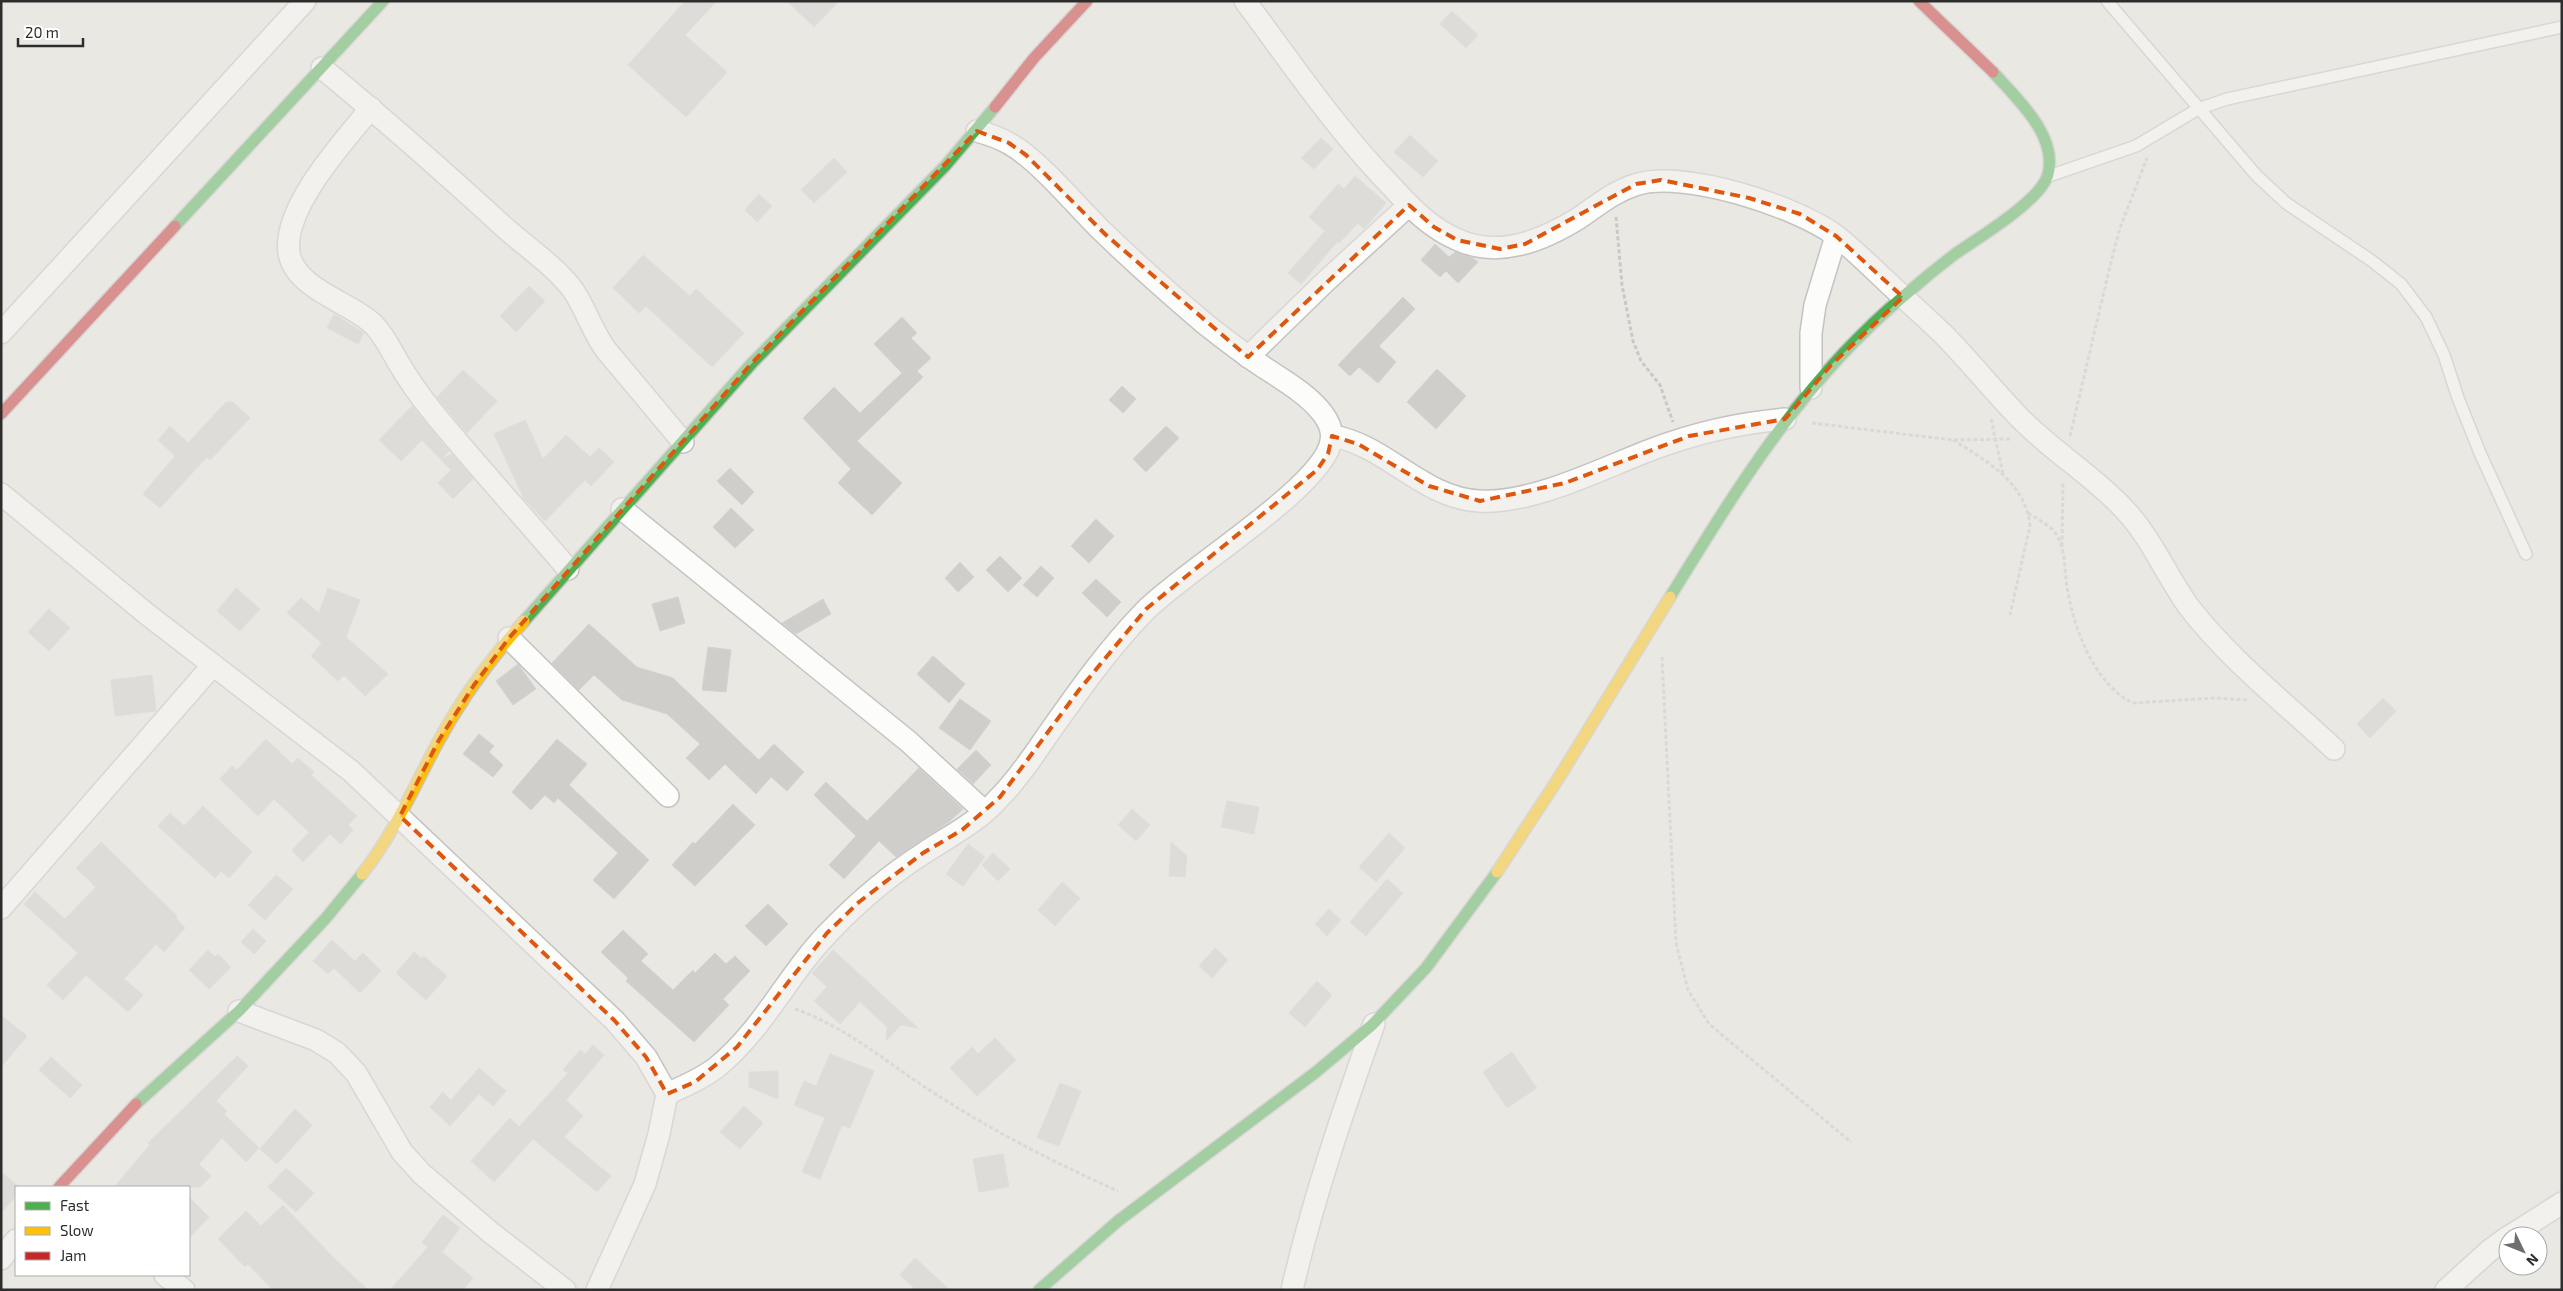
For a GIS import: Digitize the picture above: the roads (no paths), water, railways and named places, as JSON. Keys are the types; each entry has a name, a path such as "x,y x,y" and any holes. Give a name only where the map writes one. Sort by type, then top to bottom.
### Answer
{"street":[{"path":"1,333 305,1"},
{"path":"1,414 383,1"},
{"path":"60,1186 139,1101 239,1012 326,918 364,871 400,816 449,724 474,685 510,638 568,569 752,363 907,207 977,131 1034,58 1086,1"},
{"path":"1245,1 1348,138 1409,205 1434,228 1458,240 1479,247 1500,249 1525,244 1576,220 1618,192 1636,184 1661,180 1701,185 1800,214 1836,236 1948,339 2020,419 2066,456 2126,511 2151,542 2172,582 2197,616 2248,669 2334,749"},
{"path":"1039,1290 1075,1256 1141,1201 1306,1080 1374,1023 1408,990 1520,840 1721,512 1749,468 1785,419 1859,336 1903,297 2034,196 2049,176 2050,154 2039,129 2021,104 1918,1"},
{"path":"322,68 371,108 552,268 572,290 586,312 595,335 606,350 683,442"},
{"path":"371,108 330,158 303,198 288,234 289,255 302,276 326,296 363,315 382,333 398,362 432,412 568,569"},
{"path":"667,1094 695,1082 717,1067 737,1047 827,933 859,902 923,853 962,830 985,812 1016,779 1079,690 1120,638 1146,609 1180,580 1286,498 1317,470 1328,454 1332,436 1323,414 1309,400 1205,324 1112,241 1026,156 1009,143 977,131"},
{"path":"1248,357 1325,282 1409,205"},
{"path":"1811,388 1811,333 1815,305 1836,236"},
{"path":"1332,436 1345,438 1358,444 1429,486 1456,497 1480,501 1530,494 1565,483 1676,440 1741,425 1785,419"},
{"path":"1,494 88,568 351,771 615,1021 646,1057 667,1094 660,1134 645,1184 597,1290"},
{"path":"622,509 909,742 985,812"},
{"path":"510,638 668,796"},
{"path":"1,908 214,665"},
{"path":"239,1012 316,1040 337,1053 356,1073 402,1152 422,1174 490,1232 565,1290"},
{"path":"1292,1290 1305,1232 1335,1132 1374,1023"},
{"path":"2526,1226 2562,1203"},
{"path":"1,1259 15,1241"},
{"path":"2446,1290 2498,1245"},
{"path":"166,1276 184,1290"}],"lane":[{"path":"2108,1 2257,176 2286,203 2372,261 2401,284 2426,317 2444,355 2458,398 2480,453 2526,554"},
{"path":"2049,176 2121,152 2152,138 2198,109 2254,93 2562,27"}]}
